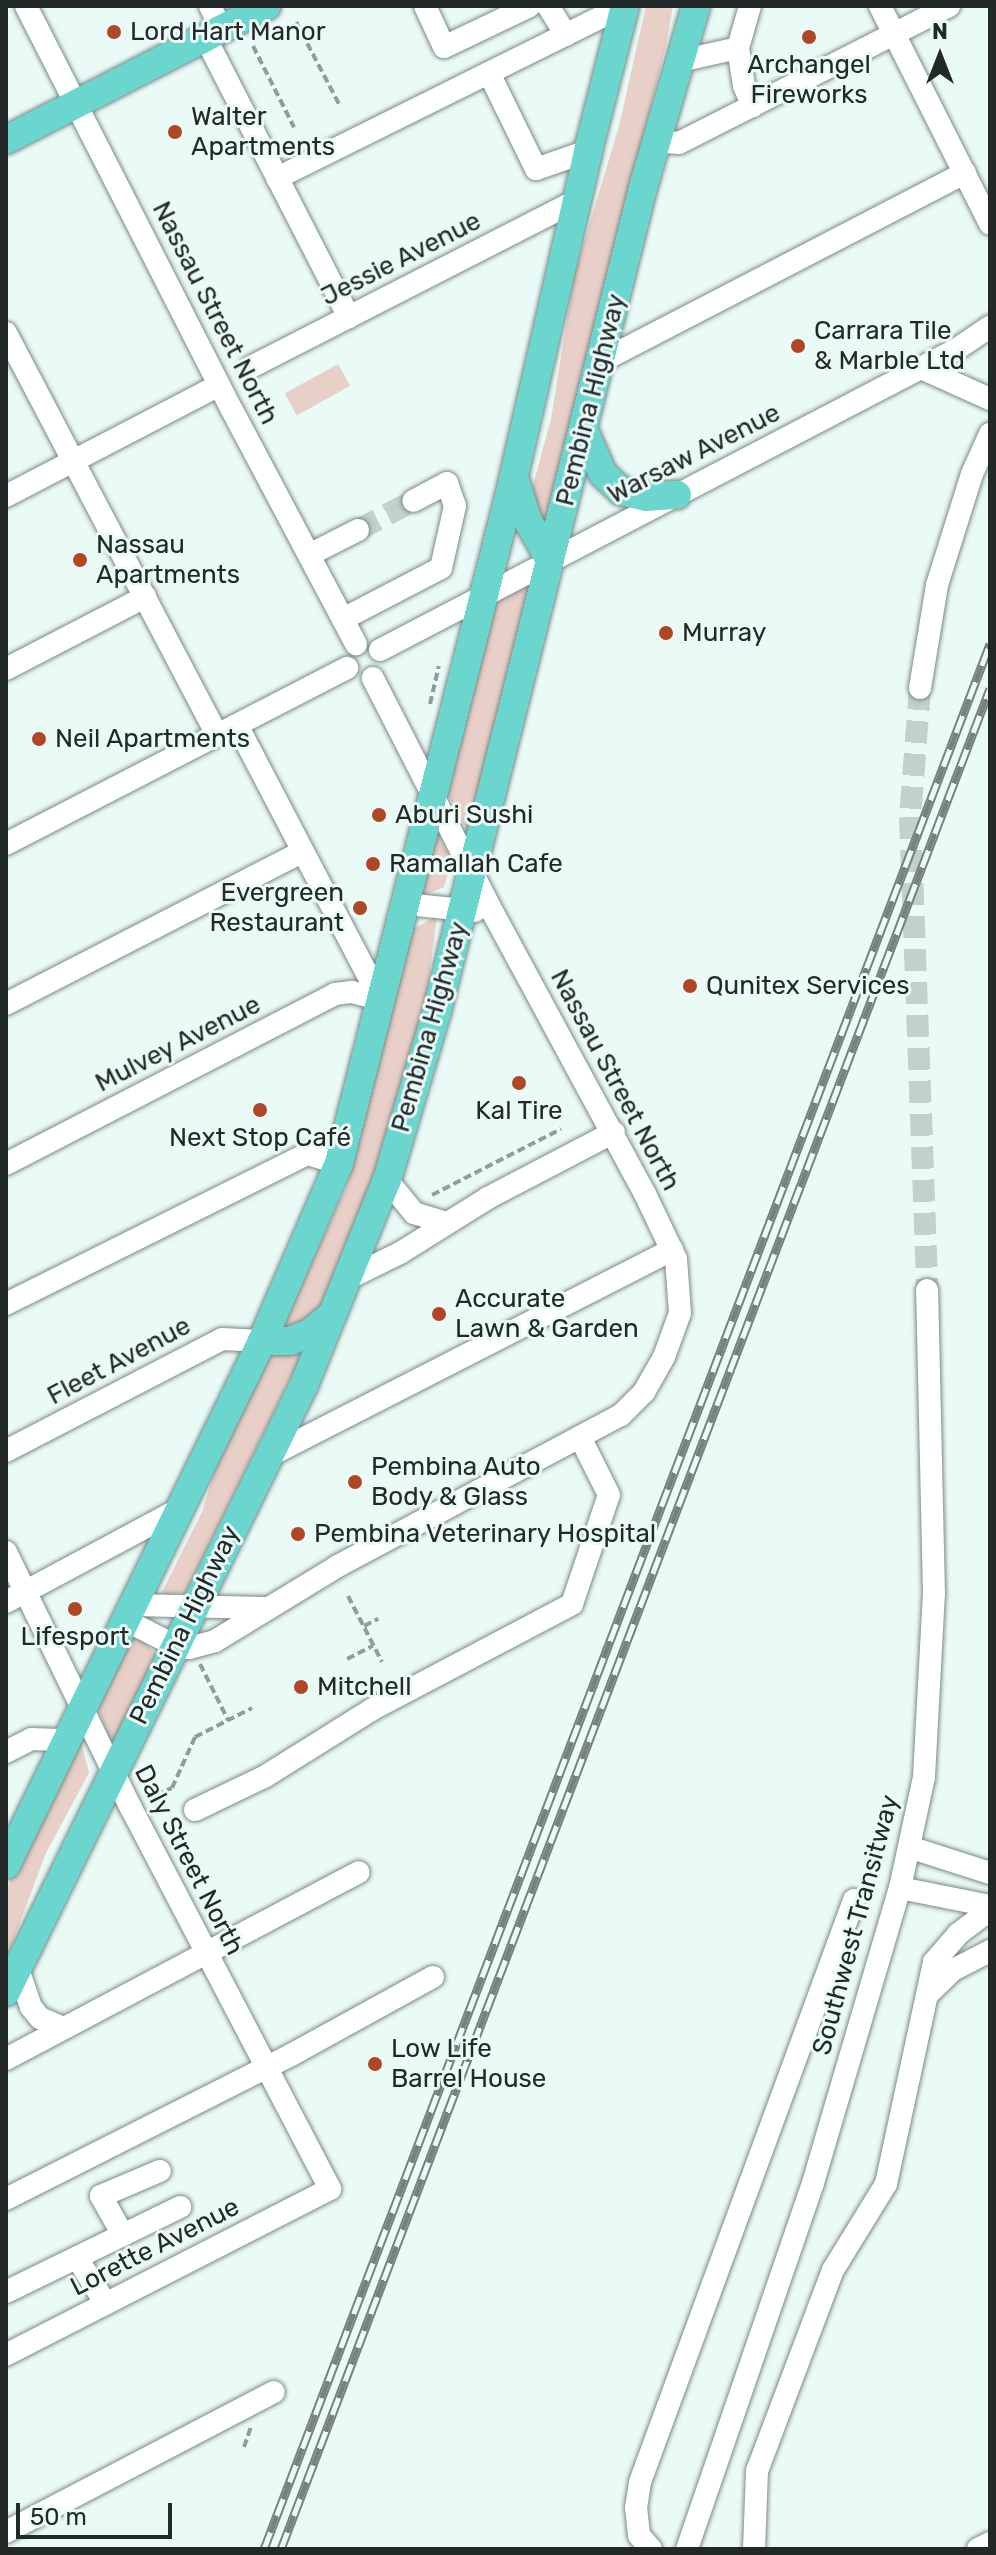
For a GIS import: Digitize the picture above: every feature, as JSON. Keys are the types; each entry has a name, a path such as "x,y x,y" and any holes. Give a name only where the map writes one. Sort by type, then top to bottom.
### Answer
{"main road":[{"path":"6,140 77,104 212,24 267,6"},
{"name":"Pembina Highway","path":"6,1865 262,1341 339,1163 514,476 624,6"},
{"path":"666,102 682,6"},
{"name":"Pembina Highway","path":"12,1980 269,1456 335,1313 387,1180 423,1063 666,102 696,6"},
{"path":"583,428 603,474 621,491 646,497 677,495"},
{"path":"514,476 528,521 550,560"},
{"path":"262,1341 290,1341 310,1333 335,1313"}],"street":[{"name":"Nassau Street North","path":"26,6 219,385 356,644"},
{"path":"425,6 444,47 530,6"},
{"path":"548,6 566,35"},
{"path":"277,178 624,6"},
{"path":"750,6 738,48 744,86 753,106"},
{"path":"880,6 990,224"},
{"path":"656,142 679,143 949,6"},
{"path":"212,24 277,178 349,317"},
{"path":"680,61 738,48"},
{"path":"489,73 536,169 588,151"},
{"path":"600,362 965,173"},
{"name":"Jessie Avenue","path":"251,367 576,201"},
{"name":"Warsaw Avenue","path":"380,650 921,368 990,327"},
{"path":"6,333 145,597 302,852 381,1000"},
{"path":"921,368 990,399"},
{"path":"6,496 219,385"},
{"path":"920,688 937,585 972,474 990,434"},
{"path":"343,619 441,568 455,506 447,483 413,501"},
{"path":"309,555 358,530"},
{"path":"6,669 145,597"},
{"path":"371,643 380,650 382,668 373,678 355,678 347,668 345,657 356,644 371,643"},
{"path":"6,844 347,668"},
{"name":"Nassau Street North","path":"174,1645 189,1648 215,1641 265,1608 621,1415 644,1392 664,1357 680,1313 680,1278 672,1250 614,1132 472,874 434,792 373,678"},
{"path":"6,1004 302,852"},
{"path":"406,904 493,913"},
{"name":"Mulvey Avenue","path":"6,1164 335,994 352,992 381,1000"},
{"path":"349,1278 400,1253 488,1198 614,1132"},
{"path":"6,1304 307,1154 339,1163"},
{"path":"387,1180 414,1213 447,1223"},
{"path":"269,1456 672,1250"},
{"name":"Southwest Transitway","path":"687,2549 813,2183 900,1888 924,1777 934,1594 927,1290"},
{"name":"Fleet Avenue","path":"6,1451 222,1339 262,1341"},
{"path":"195,1810 264,1777 373,1709 572,1604 609,1495 580,1437"},
{"path":"6,1602 181,1508"},
{"name":"Daly Street North","path":"6,1552 113,1773 330,2189"},
{"path":"129,1612 265,1608"},
{"path":"129,1612 174,1645"},
{"path":"6,1752 31,1739 67,1740"},
{"path":"909,1847 990,1873"},
{"path":"6,2059 204,1951 359,1872"},
{"path":"900,1888 990,1908"},
{"path":"651,2549 639,2535 636,2508 640,2482 854,1900"},
{"path":"754,2549 757,2471 833,2270 886,2184 934,1962 958,1934 990,1908"},
{"path":"928,1994 953,1970 990,1951"},
{"path":"6,2199 266,2068 433,1977"},
{"path":"12,1980 40,2018 63,2028"},
{"path":"123,2235 101,2196 160,2171"},
{"name":"Lorette Avenue","path":"6,2355 330,2189"},
{"path":"6,2292 180,2207"},
{"path":"77,2258 106,2304"},
{"path":"6,2532 274,2392"},
{"path":"978,2549 990,2543"}],"path":[{"path":"296,22 339,104"},
{"path":"253,46 294,127"},
{"path":"431,1195 561,1129"},
{"path":"348,1596 382,1662"},
{"path":"364,1626 378,1619"},
{"path":"347,1659 373,1646"},
{"path":"199,1662 228,1720"},
{"path":"156,1795 172,1788 195,1737 252,1708"}],"shaded area":[{"path":"646,6 673,6 666,45 547,524 542,525 530,496 551,419 574,276 619,126"},
{"path":"338,364 350,386 297,415 285,394"},
{"path":"532,579 468,832 448,795 494,599"},
{"path":"437,832 452,860 444,887 420,897"},
{"path":"437,916 427,993 395,1119 322,1316 281,1330 347,1186 411,930"},
{"path":"304,1350 185,1593 161,1594 202,1512 219,1457 269,1353"},
{"path":"135,1633 156,1654 112,1744 97,1708"},
{"path":"80,1738 89,1773 46,1853 6,1960 6,1890"}],"tunnel":[{"path":"358,530 413,501"},
{"path":"920,688 910,817 927,1290"}],"railway":[{"path":"264,2549 990,644"},
{"path":"281,2549 990,688"}],"place":[{"name":"Lord Hart Manor","path":"114,32"},
{"name":"Archangel Fireworks","path":"809,37"},
{"name":"Walter Apartments","path":"175,132"},
{"name":"Carrara Tile & Marble Ltd","path":"798,346"},
{"name":"Nassau Apartments","path":"80,560"},
{"name":"Murray","path":"666,633"},
{"name":"Neil Apartments","path":"39,739"},
{"name":"Aburi Sushi","path":"379,815"},
{"name":"Ramallah Cafe","path":"373,864"},
{"name":"Evergreen Restaurant","path":"360,908"},
{"name":"Qunitex Services","path":"690,986"},
{"name":"Kal Tire","path":"519,1083"},
{"name":"Next Stop Café","path":"260,1110"},
{"name":"Accurate Lawn & Garden","path":"439,1314"},
{"name":"Pembina Auto Body & Glass","path":"355,1482"},
{"name":"Pembina Veterinary Hospital","path":"298,1534"},
{"name":"Lifesport","path":"75,1609"},
{"name":"Mitchell","path":"301,1687"},
{"name":"Low Life Barrel House","path":"375,2064"}]}
